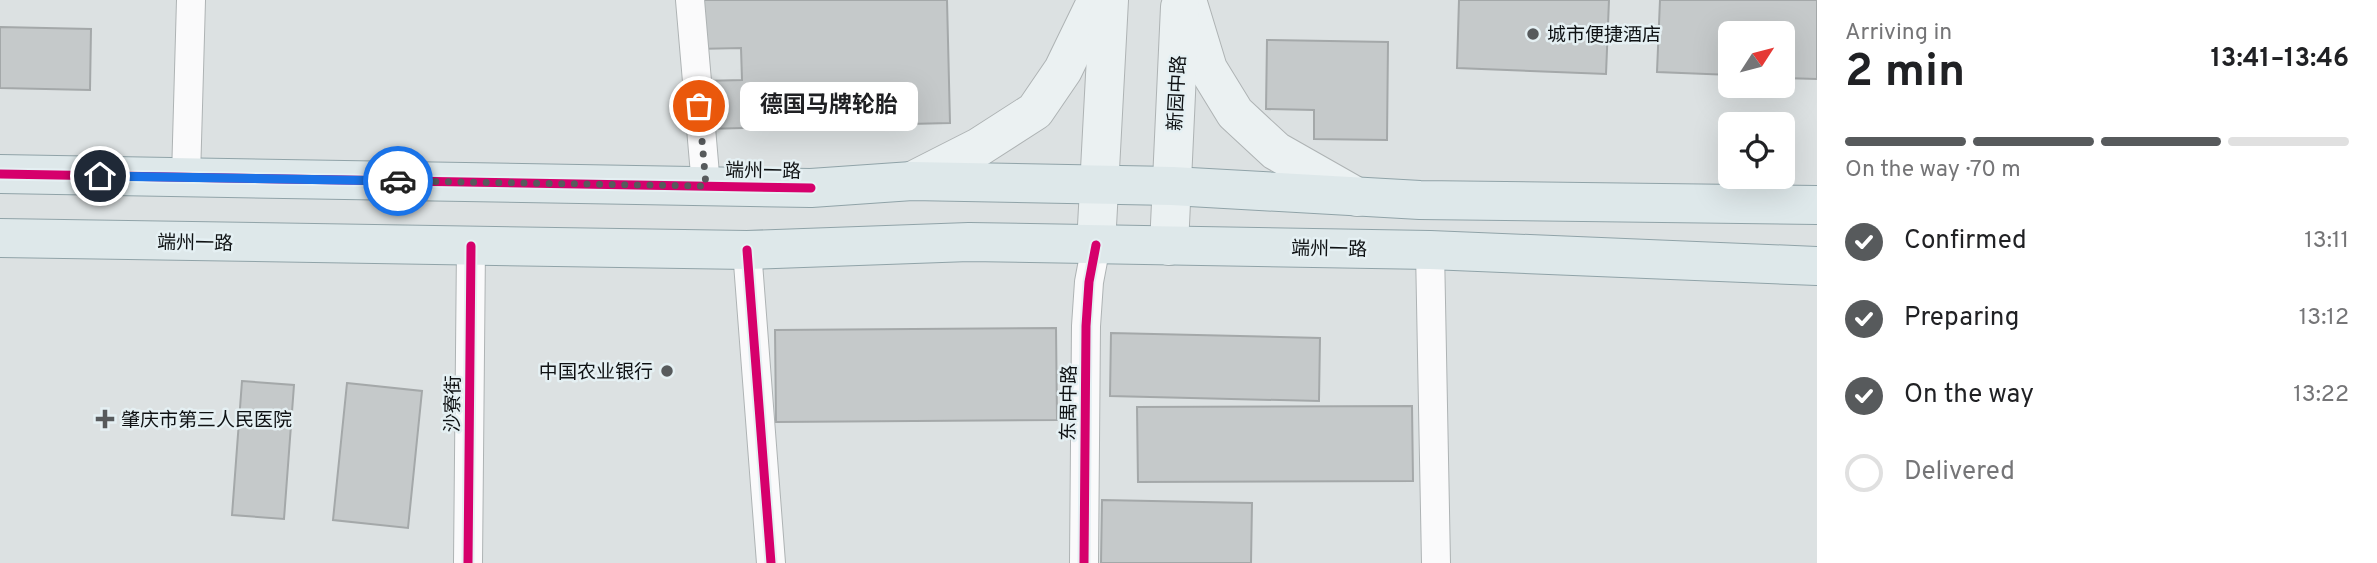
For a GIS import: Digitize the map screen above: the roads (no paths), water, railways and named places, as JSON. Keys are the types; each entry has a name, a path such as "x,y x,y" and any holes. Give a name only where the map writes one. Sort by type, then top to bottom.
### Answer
{"main road":[{"path":"912,181 979,147 1035,110 1063,70 1097,0"},
{"path":"1096,244 1109,0"},
{"name":"新园中路","path":"1169,246 1181,0"},
{"path":"1187,0 1208,69 1235,113 1276,151 1357,197"},
{"name":"端州一路","path":"0,174 811,188 912,181 1101,184 1420,200 1817,205"},
{"path":"811,188 812,247"},
{"path":"1292,248 1293,193"},
{"name":"端州一路","path":"0,238 747,250 969,242 1430,250 1817,266"}],"street":[{"path":"186,177 191,0"},
{"path":"690,0 706,186"},
{"name":"东禺中路","path":"1084,563 1086,326 1096,244"},
{"name":"沙寮街","path":"467,563 471,246"},
{"path":"747,250 771,563"},
{"path":"1430,250 1436,563"}],"place":[{"name":"城市便捷酒店","path":"1533,34"},
{"name":"德国马牌轮胎","path":"699,106"},
{"name":"中国农业银行","path":"667,371"},
{"name":"肇庆市第三人民医院","path":"105,419"}]}
